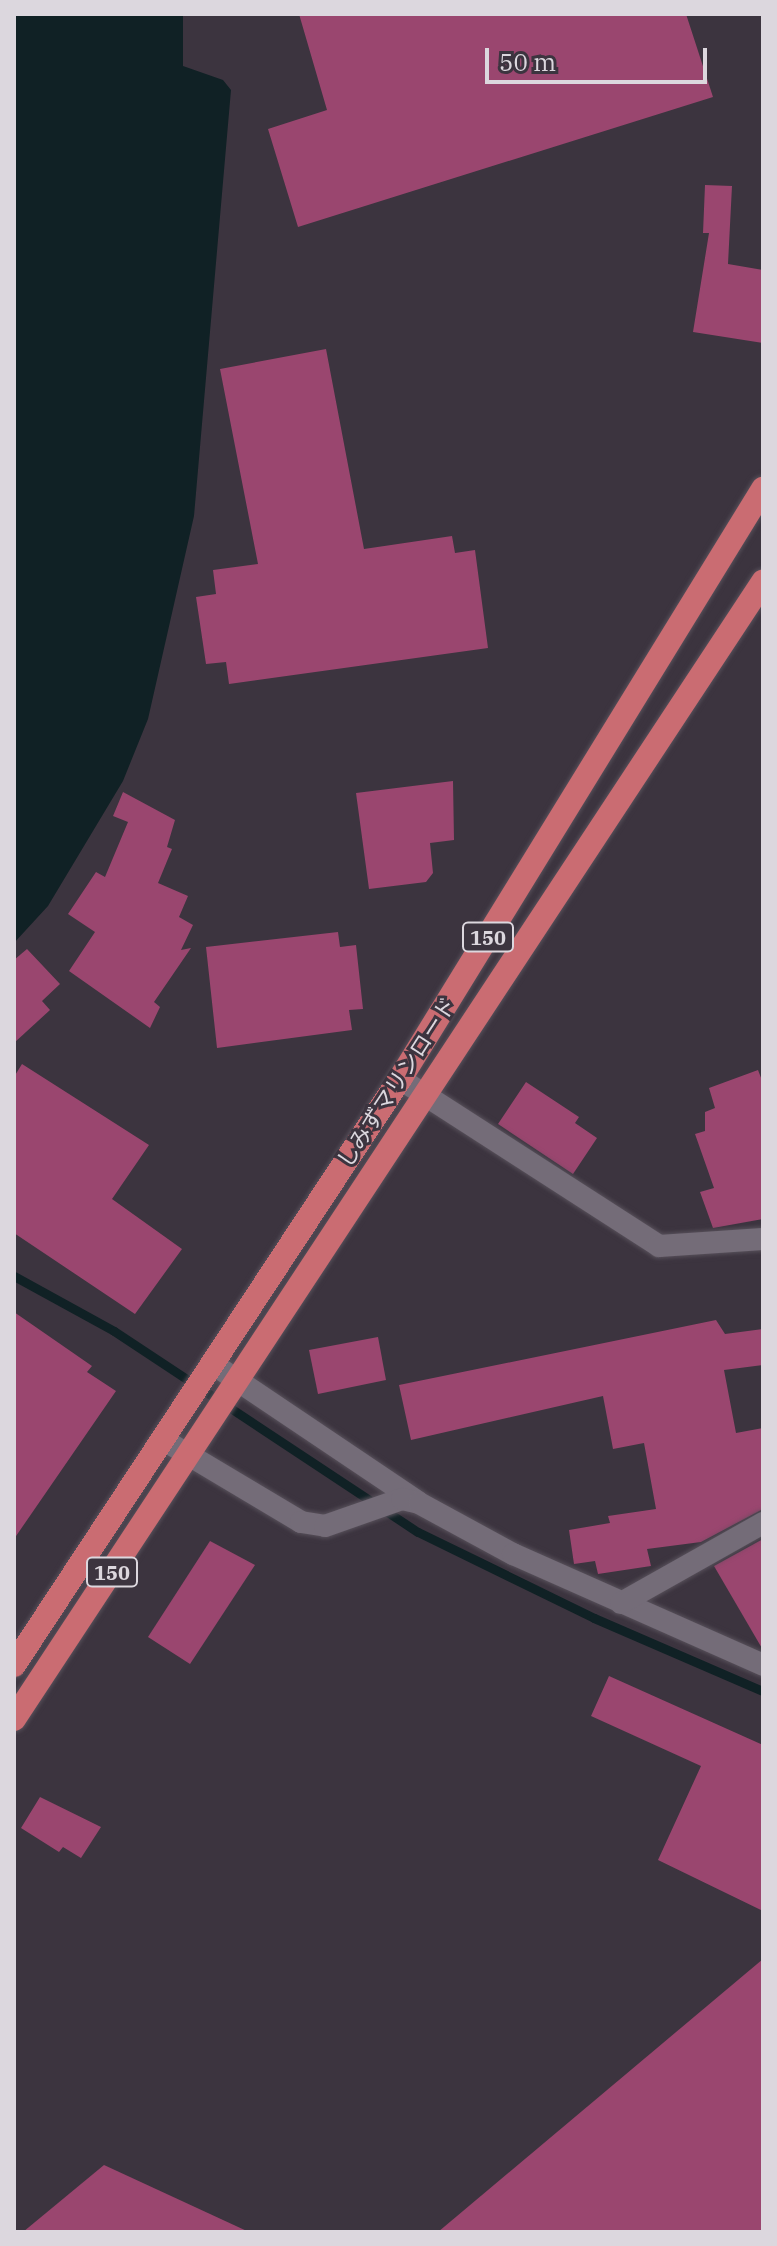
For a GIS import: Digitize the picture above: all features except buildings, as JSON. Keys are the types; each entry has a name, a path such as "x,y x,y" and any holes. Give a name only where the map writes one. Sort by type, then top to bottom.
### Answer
{"highway":[{"name":"しみずマリンロード","path":"14,1665 400,1079 763,489"},
{"name":"しみずマリンロード","path":"14,1719 235,1389 763,582"}],"street":[{"path":"400,1079 659,1246 763,1239"},
{"path":"208,1371 411,1501 513,1554 763,1665"},
{"path":"162,1439 301,1522 343,1523 411,1501"},
{"path":"621,1603 763,1523"}],"shaded area":[{"path":"14,14 183,14 183,66 223,80 231,90 194,516 148,719 123,781 48,906 14,943"}],"waterway":[{"path":"14,1276 114,1331 418,1532 594,1618 763,1691"}]}
